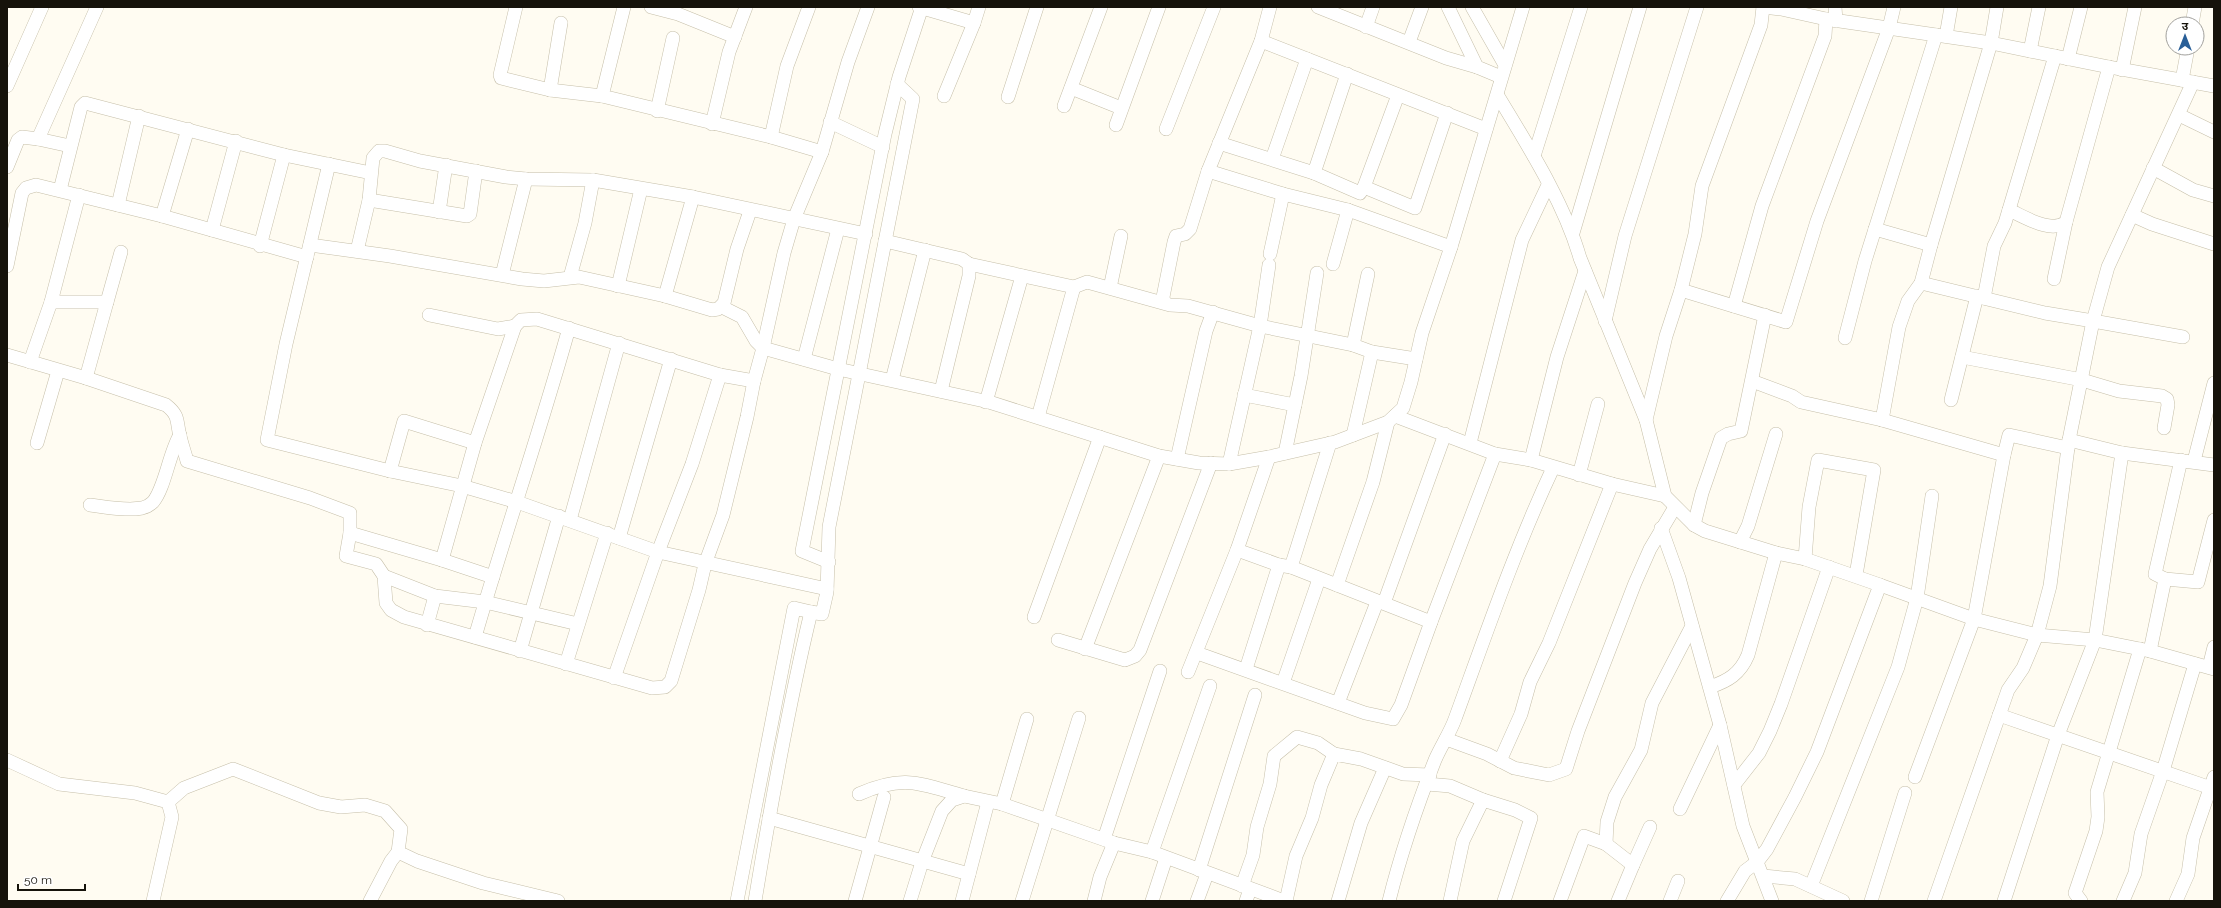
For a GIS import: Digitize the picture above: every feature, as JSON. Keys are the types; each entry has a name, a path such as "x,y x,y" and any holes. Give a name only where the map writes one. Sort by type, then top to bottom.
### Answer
{"street":[{"path":"7,86 42,7"},
{"path":"38,139 96,7"},
{"path":"516,7 500,75 505,80 550,90 602,96 657,111 771,137 822,152"},
{"path":"602,96 624,7"},
{"path":"652,7 679,10 735,38"},
{"path":"712,124 729,52 746,7"},
{"path":"771,137 787,66 809,7"},
{"path":"7,355 86,378 166,405 174,411 188,461 310,498 350,513 350,533 346,556 376,564 384,576 386,603 391,610 427,625 475,637 614,678 659,689 668,684 699,590 705,564 723,514 747,417 784,253 794,219 822,152 848,62 868,7"},
{"path":"829,562 802,551 897,84 921,7 974,23"},
{"path":"944,96 974,23 979,7"},
{"path":"1008,97 1037,7"},
{"path":"1064,106 1101,7"},
{"path":"1116,125 1159,7"},
{"path":"1166,129 1214,7"},
{"path":"1164,302 1163,297 1176,236 1185,234 1190,228 1208,171 1261,41 1270,7"},
{"path":"1366,27 1373,7"},
{"path":"1409,42 1422,7"},
{"path":"1448,7 1477,67"},
{"path":"1454,21 1465,7"},
{"path":"1472,7 1503,71"},
{"path":"7,266 22,193 26,188 36,185 118,204 212,230 260,246 309,251 357,251 544,281 579,277 665,296 712,310 722,307 742,317 756,341 763,348 838,369 986,402 1159,456 1228,464 1269,457 1353,435 1392,419 1402,408 1432,304 1451,248 1486,129 1498,96 1503,71 1523,7"},
{"path":"1534,156 1581,7"},
{"path":"1573,233 1640,7"},
{"path":"1605,321 1625,236 1697,7"},
{"path":"1646,420 1666,336 1681,290 1695,234 1702,186 1761,25 1763,7 1781,8 1831,20 1991,42 2122,70 2214,86"},
{"path":"1734,306 1762,206 1835,7"},
{"path":"1681,290 1786,322 1817,221 1889,28 1894,7"},
{"path":"1845,338 1855,295 1876,228 1951,7"},
{"path":"1882,420 1899,328 1908,301 1921,283 1991,42 1998,7"},
{"path":"2030,51 2039,7"},
{"path":"1951,400 1994,246 2009,210 2081,7"},
{"path":"2122,70 2135,7"},
{"path":"1322,8 1446,58 1477,67 1503,71"},
{"path":"550,90 561,23"},
{"path":"657,111 673,38"},
{"path":"1261,41 1486,129"},
{"path":"1934,901 2008,690 2023,668 2037,635 2050,586 2069,444 2093,321 2108,267 2179,115 2188,81 2188,56"},
{"path":"1272,159 1307,59"},
{"path":"2054,279 2066,222 2109,67"},
{"path":"1314,173 1346,74"},
{"path":"737,901 794,608 822,614 827,589 829,527 913,99 897,84"},
{"path":"1072,88 1121,108"},
{"path":"1219,143 1314,173 1360,193 1364,187 1398,95"},
{"path":"1498,96 1534,156 1573,233 1585,271 1646,420 1665,496 1694,526 1776,554 1805,559 1856,575 1974,619 2037,635 2095,640 2145,650 2211,668 2214,647"},
{"path":"60,190 81,107 85,102 284,155 371,173"},
{"path":"1364,187 1415,208 1447,113"},
{"path":"2179,115 2214,132"},
{"path":"118,204 139,116"},
{"path":"830,122 883,147"},
{"path":"162,216 188,129"},
{"path":"7,167 18,140 22,137 70,146"},
{"path":"212,230 236,141"},
{"path":"357,251 369,200 373,158 379,151 476,171 526,179 593,180 693,197 750,211 866,234"},
{"path":"260,246 284,155"},
{"path":"329,164 284,351 267,440 390,471 462,486 517,502 658,552 705,564 827,589"},
{"path":"439,212 446,165"},
{"path":"2153,168 2193,190 2214,196"},
{"path":"369,200 464,216 470,214 476,171"},
{"path":"1208,171 1283,194 1348,210 1451,248"},
{"path":"502,275 526,179"},
{"path":"570,277 585,223 593,180"},
{"path":"1470,443 1522,240 1548,185"},
{"path":"618,286 641,189"},
{"path":"1228,464 1260,326 1269,259 1283,194"},
{"path":"30,362 51,302 79,195"},
{"path":"665,296 693,197"},
{"path":"1333,264 1348,210"},
{"path":"2009,210 2050,227 2061,226 2066,222"},
{"path":"722,307 737,249 750,211"},
{"path":"2132,215 2214,244"},
{"path":"1876,228 1932,244"},
{"path":"804,359 838,229"},
{"path":"1110,288 1121,236"},
{"path":"885,241 962,259 969,264 1022,276 1074,287 1087,282 1164,302 1213,312 1260,326 1353,345 1372,352 1416,359"},
{"path":"892,380 925,250"},
{"path":"86,378 121,252"},
{"path":"941,391 969,276 969,264"},
{"path":"1531,460 1557,357 1585,271"},
{"path":"1285,453 1295,405 1317,272"},
{"path":"1353,345 1368,274"},
{"path":"986,402 1022,276"},
{"path":"1921,283 2045,313 2183,337"},
{"path":"1038,417 1074,287"},
{"path":"51,302 106,302"},
{"path":"1177,459 1206,331 1213,312"},
{"path":"429,316 498,329 514,326 521,320 528,318 569,328 720,375 754,381"},
{"path":"1694,526 1702,493 1721,438 1728,434 1741,431 1765,316"},
{"path":"442,560 475,442 514,326"},
{"path":"475,637 492,577 547,408 569,328"},
{"path":"520,651 529,614 564,518 619,344"},
{"path":"1353,435 1372,352"},
{"path":"1962,357 2082,380 2119,391 2162,396 2167,399 2168,405 2164,428"},
{"path":"566,664 578,624 613,536 671,360"},
{"path":"37,443 58,371"},
{"path":"614,678 658,552 692,464 720,375"},
{"path":"1752,381 1792,396 1801,402 1882,420 2004,455"},
{"path":"2194,461 2214,383"},
{"path":"1244,395 1295,405"},
{"path":"1578,474 1598,404"},
{"path":"1392,419 1445,434 1496,454 1531,460 1612,484 1665,496"},
{"path":"1338,585 1373,482 1392,419"},
{"path":"390,471 404,421 475,442"},
{"path":"1338,703 1380,603 1445,434"},
{"path":"1740,542 1748,526 1776,434"},
{"path":"90,505 130,509 144,507 153,502 159,490 171,452 180,435"},
{"path":"1915,776 1974,619 2009,435 2122,453 2194,461 2214,465"},
{"path":"1034,617 1100,437"},
{"path":"1246,669 1330,442"},
{"path":"2004,901 2058,735 2095,640 2122,453"},
{"path":"1198,652 1365,713 1393,719 1401,705 1496,454"},
{"path":"1085,648 1159,456"},
{"path":"1188,672 1198,652 1237,550 1269,457"},
{"path":"1805,559 1809,507 1818,460 1874,470 1856,575"},
{"path":"2181,460 2155,574 2166,579 2198,582 2214,520"},
{"path":"1058,640 1125,660 1136,656 1143,643 1211,463"},
{"path":"1389,901 1397,868 1429,779 1454,721 1486,630 1518,548 1554,468"},
{"path":"1500,760 1521,714 1530,682 1549,643 1612,484"},
{"path":"1812,886 1898,667 1917,598 1932,496"},
{"path":"1446,739 1500,760 1514,768 1548,776 1566,769 1578,731 1635,583 1661,528 1675,507"},
{"path":"1661,528 1679,578 1710,688 1743,826 1772,901"},
{"path":"350,533 442,560 492,577"},
{"path":"1237,550 1338,585 1380,603 1432,622"},
{"path":"1710,688 1729,679 1743,666 1748,655 1776,554"},
{"path":"1734,785 1759,753 1770,731 1781,704 1829,567"},
{"path":"384,576 435,596 485,602 529,614 578,624"},
{"path":"1283,684 1319,579"},
{"path":"2081,901 2075,893 2096,831 2098,817 2097,792 2108,752 2145,650 2166,579"},
{"path":"1727,901 1745,871 1757,862 1767,849 1817,752 1880,585"},
{"path":"427,625 435,596"},
{"path":"755,901 786,728 811,612"},
{"path":"1606,844 1607,822 1615,797 1641,750 1652,703 1692,626"},
{"path":"2123,901 2135,873 2141,834 2163,771 2195,664"},
{"path":"1094,901 1109,841 1160,671"},
{"path":"1152,852 1210,686"},
{"path":"1197,901 1203,872 1256,695"},
{"path":"1999,715 2163,771 2213,784 2193,838 2188,874 2176,901"},
{"path":"1022,901 1079,718"},
{"path":"1002,804 1027,719"},
{"path":"1680,809 1720,725"},
{"path":"1246,892 1257,827 1270,784 1274,756 1297,737 1318,743 1334,754 1361,759 1403,774 1429,779 1483,800 1515,810 1531,818 1504,901"},
{"path":"859,794 871,789 907,781 929,785 964,796 1002,804 1109,841 1152,852 1203,872 1246,892 1285,901 1296,856 1312,818 1321,785 1334,754"},
{"path":"7,760 59,784 134,793 168,802"},
{"path":"1338,901 1361,823 1385,768"},
{"path":"168,802 184,788 233,769 319,803 341,807 365,805 385,811 401,829 398,852 391,861 370,901"},
{"path":"1870,901 1905,793"},
{"path":"910,901 922,862 942,811 952,800 964,796"},
{"path":"855,901 884,797"},
{"path":"1450,901 1463,841 1483,800"},
{"path":"153,901 172,817 168,802"},
{"path":"962,901 988,802"},
{"path":"769,818 969,874"},
{"path":"1618,901 1650,827"},
{"path":"1560,901 1584,836 1606,844 1633,865"},
{"path":"398,852 417,861 483,883 514,892 558,901"},
{"path":"1152,901 1166,858"},
{"path":"1763,876 1795,879 1842,901"},
{"path":"1670,901 1678,881"}]}
